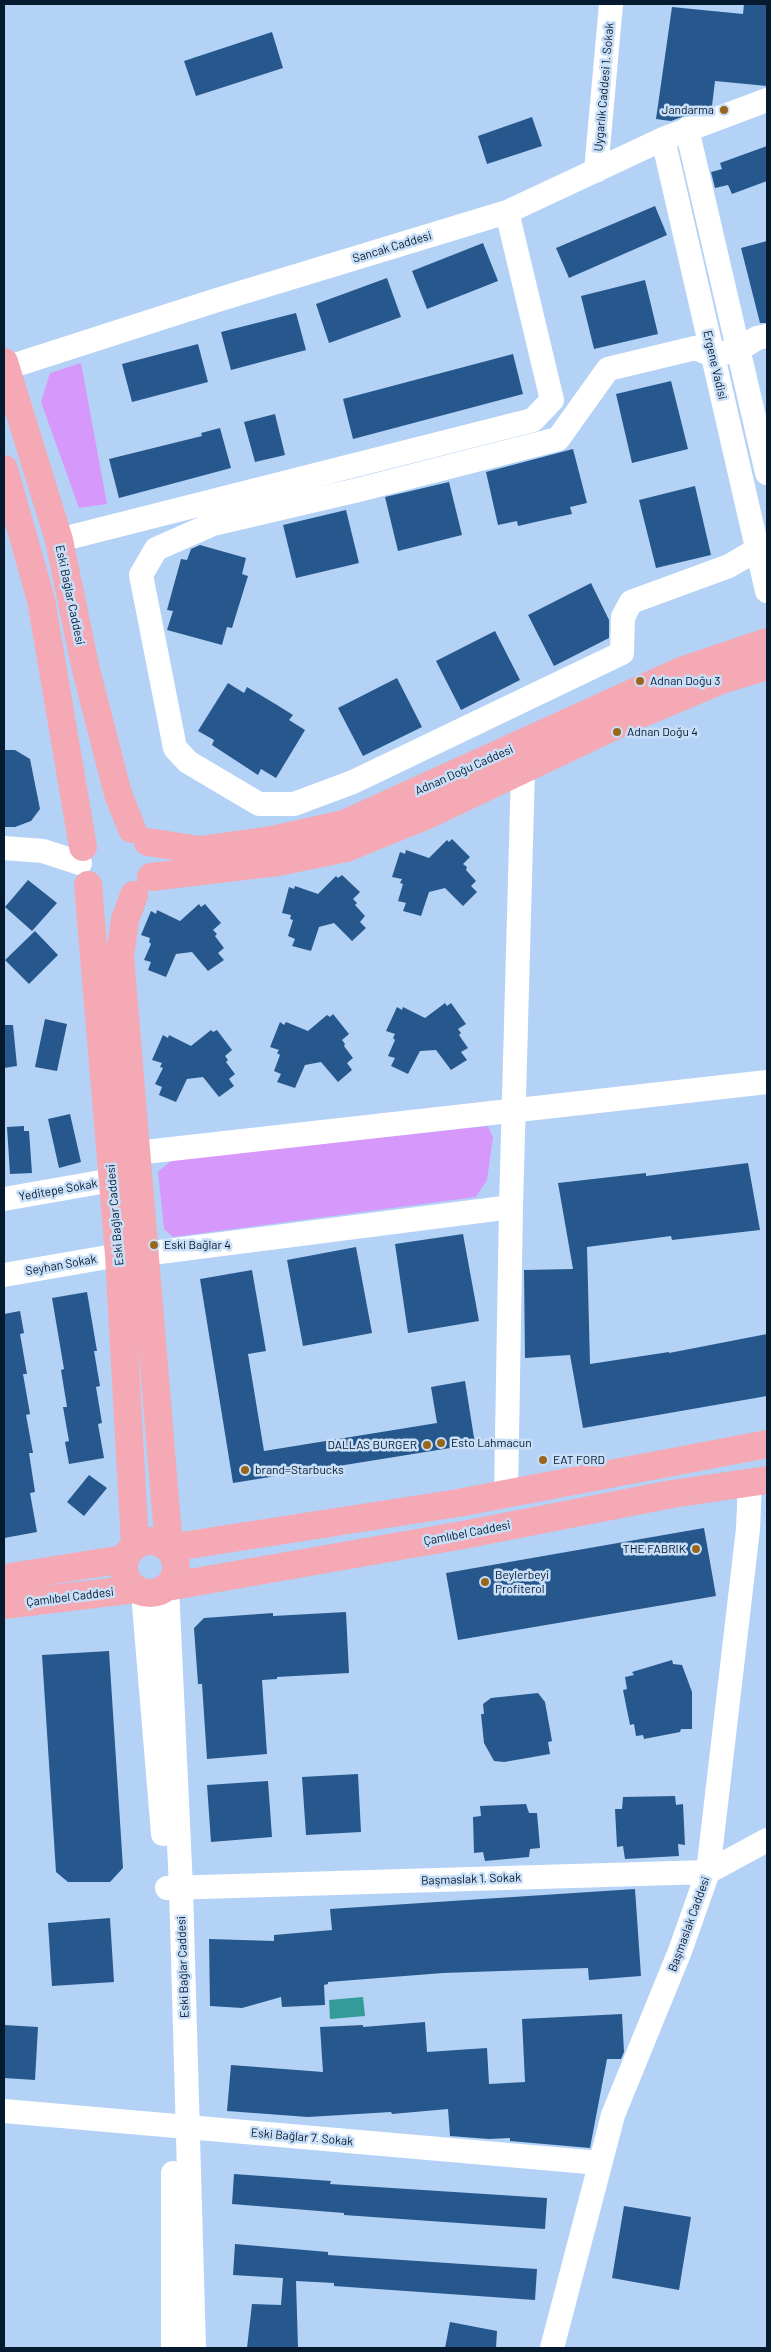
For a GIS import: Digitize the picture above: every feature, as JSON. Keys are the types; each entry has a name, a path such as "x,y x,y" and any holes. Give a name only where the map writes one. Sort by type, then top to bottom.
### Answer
{"main road":[{"name":"Eski Bağlar Caddesi","path":"5,366 59,540 86,670 118,794 140,835"},
{"name":"Eski Bağlar Caddesi","path":"4,469 41,600 84,865 112,1180 131,1255 169,1548"},
{"name":"Adnan Doğu Caddesi","path":"140,835 200,850 272,840 344,824 681,671 767,642"},
{"name":"Adnan Doğu Caddesi","path":"143,886 346,848 425,816 523,769 721,680 767,666"},
{"path":"113,826 140,835 153,853 154,865 143,886 122,899 109,899 97,894 84,865 96,832 113,826"},
{"name":"Eski Bağlar Caddesi","path":"130,1552 131,1255 136,1153 120,956 125,920 143,886"},
{"path":"4,1578 130,1552 153,1540 169,1548 506,1494 767,1444"},
{"name":"Çamlıbel Caddesi","path":"4,1605 149,1590 453,1536 672,1494 759,1481"},
{"path":"130,1552 125,1576 149,1590 176,1572 176,1563 169,1548"}],"street":[{"name":"Uygarlık Caddesi 1. Sokak","path":"596,171 611,4"},
{"name":"Sancak Caddesi","path":"5,366 507,212 663,139 767,100"},
{"name":"Ergene Vadisi","path":"687,129 749,338 767,473"},
{"name":"Ergene Vadisi","path":"663,139 706,346 764,565"},
{"path":"59,540 533,420 552,400 507,212"},
{"path":"749,338 706,346 608,370 558,439 358,490 213,524 156,549 141,575 175,748 188,762 259,804 294,804 353,782 622,654 623,617 630,602 729,566 764,565"},
{"path":"506,1494 511,1207 523,769"},
{"path":"4,848 43,851 84,865"},
{"path":"136,1153 767,1082"},
{"name":"Yeditepe Sokak","path":"4,1199 112,1180"},
{"name":"Seyhan Sokak","path":"4,1276 131,1255 511,1207"},
{"name":"Başmaslak Caddesi","path":"552,2348 613,2115 680,1951 708,1872 748,1529 759,1481"},
{"name":"Eski Bağlar Caddesi","path":"149,1590 174,1888 180,2127 194,2348"},
{"name":"Başmaslak 1. Sokak","path":"174,1888 708,1872 767,1840"},
{"name":"Eski Bağlar 7. Sokak","path":"4,2111 600,2163"},
{"name":"Eski Bağlar Caddesi","path":"173,2348 180,2127"}],"shaded area":[{"path":"81,363 107,504 79,508 41,402 50,373"},
{"path":"488,1126 493,1137 487,1180 476,1197 173,1237 164,1229 158,1172 172,1160"},
{"path":"363,1997 365,2016 330,2019 329,2000"}],"building":[{"path":"744,4 767,4 767,86 715,81 712,106 671,121 656,119 672,7 743,14"},
{"path":"272,32 283,68 196,96 184,61"},
{"path":"532,117 542,146 487,164 478,136"},
{"path":"767,146 767,181 732,194 728,185 715,188 711,172 722,169 720,163"},
{"path":"655,206 667,235 569,278 556,248"},
{"path":"767,241 767,323 760,323 741,248"},
{"path":"483,243 498,281 427,309 412,271"},
{"path":"387,278 401,317 329,343 316,304"},
{"path":"645,280 658,334 594,349 581,296"},
{"path":"296,313 306,350 231,370 221,332"},
{"path":"198,344 208,382 132,402 122,364"},
{"path":"513,354 523,394 353,439 343,399"},
{"path":"671,381 688,449 632,463 616,394"},
{"path":"275,414 285,455 255,462 244,422"},
{"path":"220,428 231,468 119,498 109,459 202,436 201,433"},
{"path":"573,449 587,503 570,507 572,514 518,526 517,521 498,525 486,472"},
{"path":"449,482 462,535 398,551 385,497"},
{"path":"695,486 711,555 656,568 639,500"},
{"path":"346,510 359,563 296,578 283,525"},
{"path":"200,545 246,558 242,574 248,576 232,628 227,627 222,645 167,630 173,611 167,610 181,559 187,560 191,549"},
{"path":"591,583 609,620 609,638 554,666 528,615"},
{"path":"495,631 520,680 461,710 436,661"},
{"path":"397,678 422,727 363,756 338,708"},
{"path":"228,683 244,693 247,687 277,705 293,715 289,720 305,730 276,778 261,769 258,775 212,745 214,740 198,731"},
{"path":"4,750 15,750 30,759 40,809 31,821 15,827 4,827"},
{"path":"452,839 470,857 463,864 476,881 471,886 477,892 463,906 445,888 429,892 421,916 403,911 406,903 398,901 403,884 400,883 402,879 392,877 400,852 405,854 406,850 429,858 447,840 449,842"},
{"path":"342,875 360,892 353,899 357,903 355,905 365,916 360,922 366,928 352,941 334,923 319,927 311,951 292,946 295,939 288,936 293,920 290,919 291,915 282,913 289,887 294,889 295,886 318,894 336,876 338,878"},
{"path":"28,880 57,903 32,931 5,907"},
{"path":"199,904 201,907 205,904 221,923 213,930 224,948 218,953 224,960 208,971 192,952 176,954 166,977 148,970 151,962 144,960 151,944 149,942 150,938 141,935 151,911 156,914 157,910 180,921"},
{"path":"35,931 58,955 29,984 5,960"},
{"path":"445,1003 447,1006 451,1003 466,1024 458,1029 461,1033 459,1035 468,1048 461,1052 467,1060 451,1070 436,1050 420,1051 408,1074 391,1066 395,1058 388,1056 395,1040 393,1038 395,1034 386,1031 397,1007 402,1010 403,1007 425,1018"},
{"path":"333,1014 349,1034 342,1040 353,1058 347,1063 352,1070 338,1082 321,1062 305,1065 295,1088 277,1082 281,1074 274,1071 280,1055 277,1053 279,1050 270,1047 280,1022 284,1025 286,1022 308,1031 327,1015 330,1017"},
{"path":"45,1019 67,1024 57,1071 35,1067"},
{"path":"4,1025 13,1025 17,1066 4,1068"},
{"path":"211,1030 213,1032 217,1030 232,1050 225,1056 228,1060 226,1062 235,1074 229,1079 234,1086 219,1097 203,1077 187,1079 176,1102 159,1095 162,1087 155,1084 163,1068 160,1067 162,1063 152,1060 163,1035 168,1038 169,1035 191,1046"},
{"path":"70,1114 81,1162 59,1168 48,1119"},
{"path":"24,1126 24,1131 29,1131 32,1173 10,1174 7,1127"},
{"path":"748,1163 760,1230 672,1240 671,1236 587,1247 590,1364 669,1353 767,1334 767,1396 583,1428 570,1355 525,1358 524,1270 573,1269 558,1183 646,1173 646,1176"},
{"path":"463,1234 479,1321 408,1333 395,1244"},
{"path":"356,1247 372,1333 303,1346 287,1260"},
{"path":"252,1270 266,1351 248,1354 264,1451 437,1423 431,1387 465,1381 475,1444 233,1483 200,1279"},
{"path":"87,1292 97,1351 94,1351 100,1386 96,1387 102,1423 98,1424 104,1458 69,1464 65,1442 69,1441 63,1407 67,1407 61,1370 64,1369 52,1298"},
{"path":"20,1311 24,1333 20,1334 27,1374 23,1374 30,1414 26,1415 33,1453 29,1453 35,1492 30,1493 37,1532 4,1538 4,1314"},
{"path":"89,1475 107,1488 84,1516 67,1502"},
{"path":"704,1528 716,1596 458,1640 446,1573"},
{"path":"346,1612 349,1673 277,1677 277,1679 262,1680 267,1754 207,1759 202,1684 198,1684 194,1628 204,1618 273,1613 273,1616"},
{"path":"109,1651 123,1868 110,1882 68,1882 56,1872 42,1655"},
{"path":"672,1660 673,1664 682,1665 692,1692 692,1729 681,1729 680,1732 644,1739 643,1735 636,1736 634,1724 630,1725 623,1690 627,1689 625,1677 634,1675 632,1672"},
{"path":"538,1693 545,1702 552,1741 548,1742 550,1754 504,1762 494,1761 484,1743 481,1714 484,1714 483,1704 491,1698"},
{"path":"358,1774 361,1832 306,1835 302,1777"},
{"path":"268,1781 272,1837 211,1842 207,1785"},
{"path":"675,1796 676,1805 683,1804 685,1845 678,1844 679,1856 625,1859 623,1846 617,1847 615,1809 622,1809 623,1797"},
{"path":"526,1804 529,1813 537,1813 540,1848 530,1849 529,1857 485,1861 483,1852 474,1853 473,1817 481,1816 480,1806"},
{"path":"635,1889 641,1976 589,1980 588,1968 443,1973 328,1982 328,1984 324,1985 325,2005 282,2007 281,1997 242,2008 210,2006 209,1939 274,1941 274,1935 332,1930 330,1909"},
{"path":"110,1918 114,1982 52,1986 48,1923"},
{"path":"622,2014 624,2052 621,2059 607,2059 590,2148 510,2141 510,2138 489,2139 450,2136 448,2109 392,2114 391,2112 308,2117 227,2111 231,2065 323,2072 320,2027 363,2025 363,2027 425,2022 427,2052 487,2048 489,2084 525,2082 522,2019"},
{"path":"4,2025 38,2027 35,2080 4,2078"},
{"path":"234,2174 331,2181 330,2184 547,2198 545,2229 344,2215 344,2213 232,2204"},
{"path":"624,2206 691,2217 679,2290 612,2278"},
{"path":"235,2244 328,2252 328,2255 537,2269 535,2300 334,2286 334,2283 296,2281 298,2348 247,2348 252,2304 281,2305 283,2278 233,2275"},
{"path":"450,2322 497,2331 496,2348 445,2348"}],"place":[{"name":"Jandarma","path":"724,110"},
{"name":"Adnan Doğu 3","path":"640,681"},
{"name":"Adnan Doğu 4","path":"617,732"},
{"name":"Eski Bağlar 4","path":"154,1245"},
{"name":"Esto Lahmacun","path":"441,1443"},
{"name":"DALLAS BURGER","path":"427,1445"},
{"name":"EAT FORD","path":"543,1460"},
{"name":"brand=Starbucks","path":"245,1470"},
{"name":"THE FABRIK","path":"696,1549"},
{"name":"Beylerbeyi Profiterol","path":"485,1582"}]}
